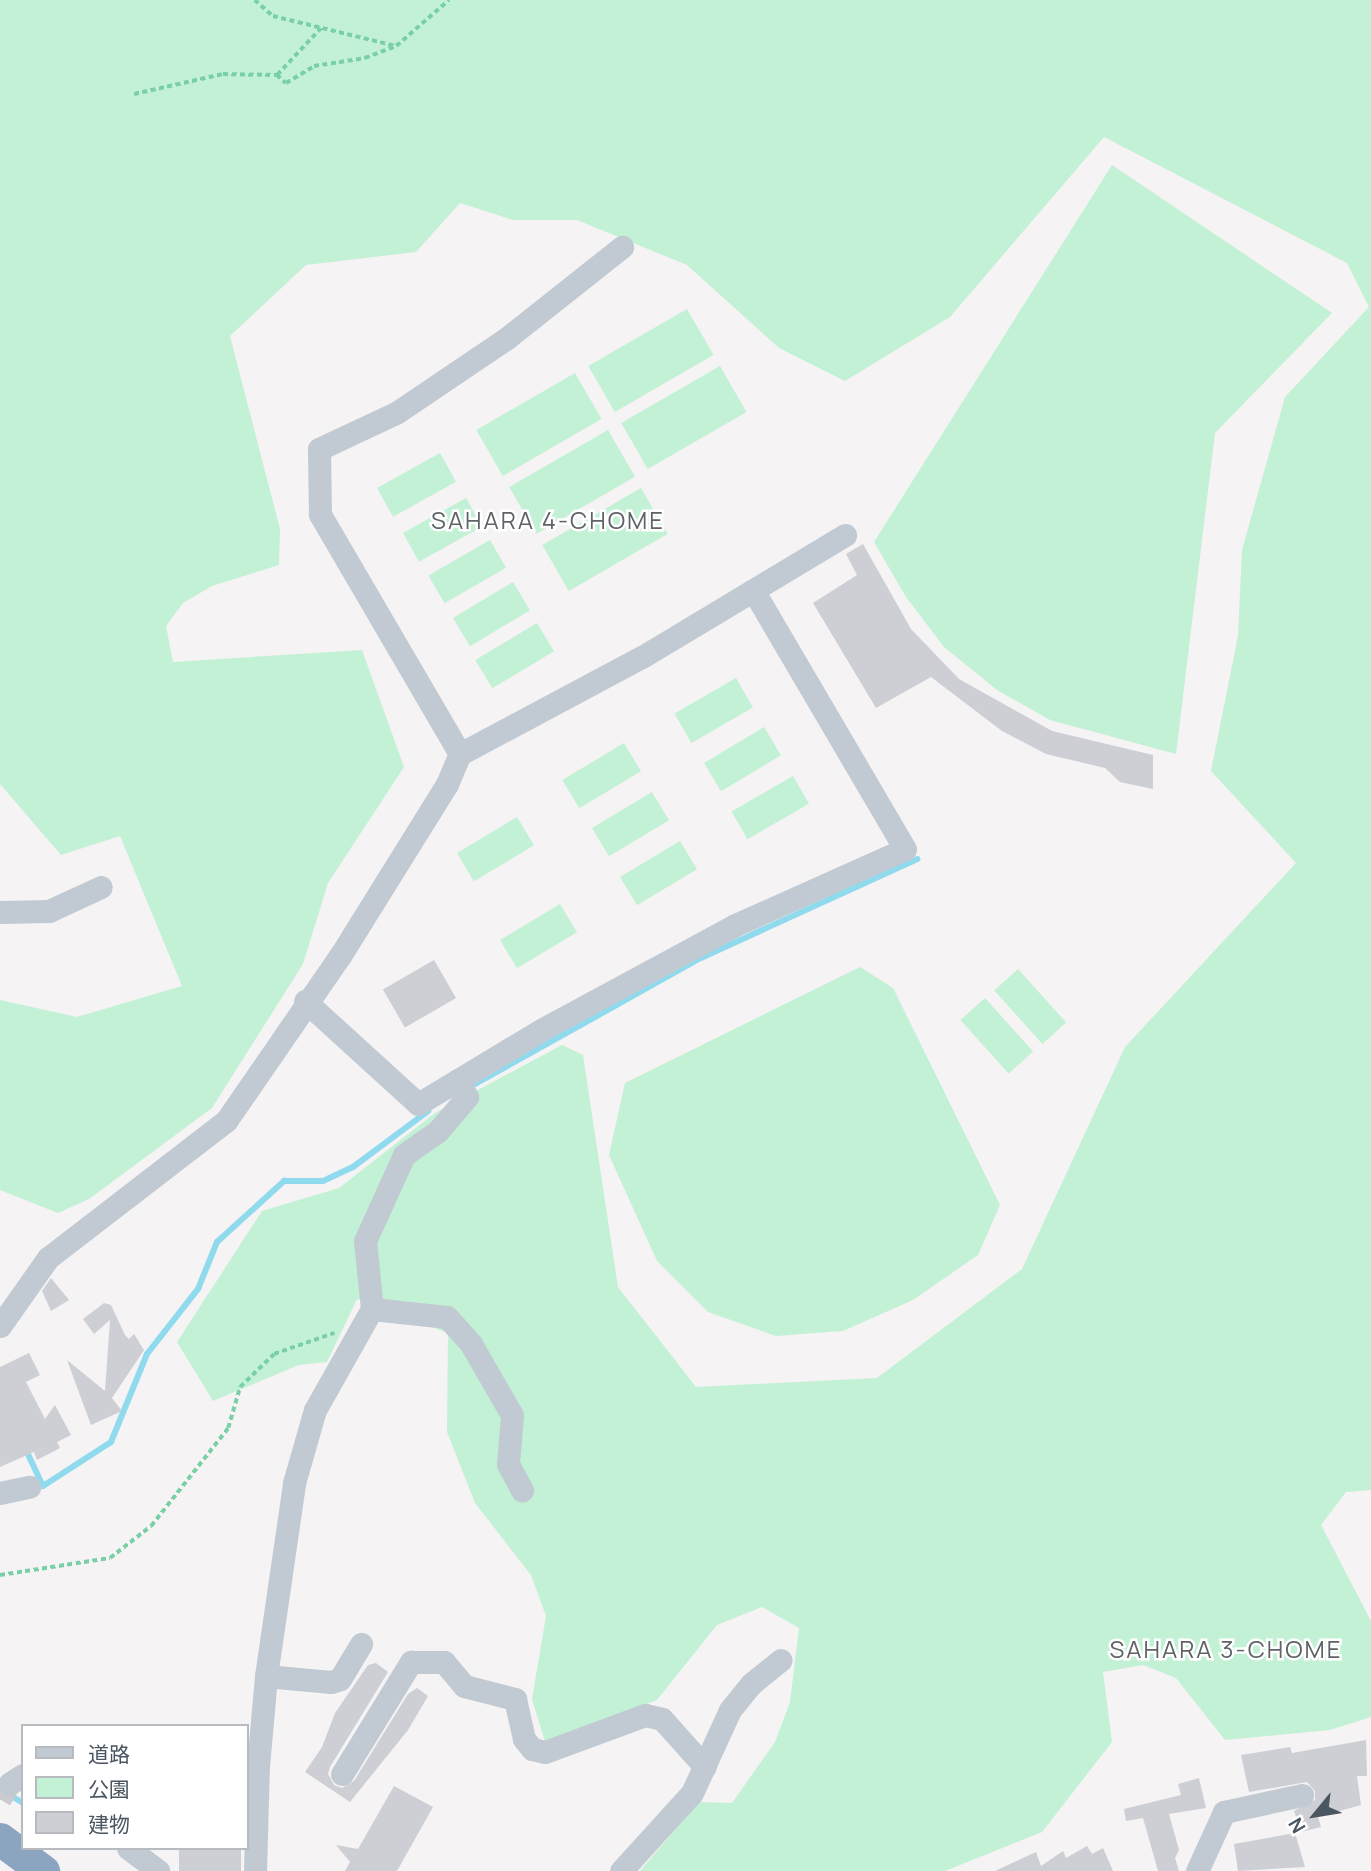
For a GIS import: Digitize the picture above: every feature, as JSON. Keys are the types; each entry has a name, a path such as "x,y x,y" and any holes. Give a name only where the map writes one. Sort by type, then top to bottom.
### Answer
{"highway":[{"path":"0,1839 43,1871"},
{"path":"0,1854 23,1871"}],"street":[{"path":"460,754 320,514 319,449 407,406 507,338 622,247"},
{"path":"0,1326 48,1258 226,1121 367,912 447,784 460,754 642,657 845,535"},
{"path":"305,1001 418,1104 733,926 905,849 754,590"},
{"path":"0,912 49,911 101,887"},
{"path":"256,1871 258,1766 266,1676 294,1483 315,1410 368,1317 365,1241 404,1155 438,1131 467,1097 458,1080"},
{"path":"368,1317 447,1317 471,1344 512,1415 508,1464 522,1490"},
{"path":"0,1493 29,1487"},
{"path":"266,1676 331,1682 340,1679 361,1644"},
{"path":"621,1871 692,1793 730,1710 751,1684 781,1660"},
{"path":"342,1774 411,1662 444,1662 464,1686 515,1699 524,1739 532,1749 545,1752 645,1715 662,1719 705,1767"},
{"path":"1197,1871 1224,1812 1302,1796"},
{"path":"131,1850 158,1871"}],"path":[{"path":"255,0 274,16 396,46"},
{"path":"134,94 223,74 277,75 286,83 314,66 365,58 396,46 449,0"},
{"path":"277,75 321,28"},
{"path":"0,1575 110,1558 151,1526 228,1427 240,1387 274,1354 368,1317"}],"green space":[{"path":"0,0 1371,0 1371,1490 1346,1492 1321,1525 1371,1621 1371,1717 1330,1730 1225,1740 1176,1678 1143,1665 1103,1672 1112,1742 1042,1832 945,1871 640,1871 699,1802 732,1803 775,1742 790,1702 799,1628 762,1607 717,1625 657,1700 545,1742 532,1699 546,1616 531,1575 475,1503 447,1432 448,1333 357,1299 327,1362 299,1365 213,1401 177,1342 262,1211 339,1188 435,1113 562,1045 583,1055 618,1287 696,1387 877,1378 1022,1269 1125,1047 1296,863 1211,771 1238,636 1242,550 1285,397 1369,307 1347,263 1104,137 950,317 845,381 779,348 687,265 577,220 513,220 460,203 416,252 306,265 230,336 280,529 279,565 212,586 183,603 166,626 173,662 362,650 404,767 328,883 303,964 212,1108 89,1199 58,1213 0,1190 0,1000 77,1017 182,986 120,836 61,855 0,784"},
{"path":"1112,165 1332,313 1215,433 1176,754 1050,720 997,690 944,647 906,597 874,542"},
{"path":"687,309 714,355 615,412 588,366"},
{"path":"720,366 746,412 648,469 621,423"},
{"path":"575,373 602,419 503,476 476,430"},
{"path":"608,430 635,477 536,534 509,487"},
{"path":"440,453 456,482 393,517 377,488"},
{"path":"641,488 668,534 569,591 542,545"},
{"path":"466,498 482,527 419,562 403,533"},
{"path":"490,540 506,568 445,603 429,576"},
{"path":"513,582 530,610 470,646 453,618"},
{"path":"537,623 554,651 492,688 475,660"},
{"path":"736,678 753,707 692,743 675,714"},
{"path":"764,727 781,755 721,791 704,763"},
{"path":"624,743 641,771 579,808 562,780"},
{"path":"793,776 809,804 748,839 732,812"},
{"path":"652,792 669,820 609,856 592,828"},
{"path":"517,817 534,845 474,881 457,853"},
{"path":"680,841 697,869 637,905 620,877"},
{"path":"560,904 577,932 517,968 500,940"},
{"path":"860,967 893,988 1000,1205 978,1255 913,1300 843,1331 776,1336 708,1312 657,1261 609,1155 625,1083"},
{"path":"1018,969 1066,1023 1042,1044 994,990"},
{"path":"985,998 1033,1052 1009,1074 960,1020"}],"building":[{"path":"863,544 911,629 959,679 1052,731 1153,755 1153,789 1120,782 1105,768 1046,754 1002,731 931,677 876,708 813,603 857,575 846,554"},
{"path":"434,960 456,998 405,1028 383,990"},
{"path":"51,1278 69,1300 51,1311 42,1291"},
{"path":"104,1303 111,1305 125,1335 129,1339 134,1334 144,1350 112,1398 122,1411 91,1425 67,1360 105,1391 110,1320 94,1334 83,1319"},
{"path":"29,1353 40,1375 26,1382 45,1419 55,1405 71,1435 57,1442 60,1448 37,1460 34,1452 0,1467 0,1367"},
{"path":"376,1663 388,1672 330,1767 328,1774 334,1785 342,1788 354,1781 408,1694 417,1688 428,1696 408,1730 350,1802 305,1772 322,1747 335,1713 368,1665"},
{"path":"1366,1740 1367,1776 1357,1776 1361,1805 1318,1817 1321,1827 1301,1832 1294,1811 1315,1800 1315,1791 1307,1782 1249,1792 1241,1755 1290,1747 1292,1753"},
{"path":"1199,1778 1206,1808 1169,1814 1179,1850 1175,1858 1179,1871 1158,1871 1143,1818 1126,1821 1124,1809 1181,1795 1178,1784"},
{"path":"394,1786 433,1807 397,1871 345,1871 350,1862 336,1845 358,1849"},
{"path":"1295,1833 1305,1867 1238,1871 1234,1844"},
{"path":"1087,1846 1092,1854 1103,1848 1113,1871 995,1871 1036,1852 1041,1866 1063,1851 1066,1858"},
{"path":"179,1850 241,1850 241,1871 179,1871"}],"waterway":[{"path":"468,1088 701,958 917,859"},
{"path":"25,1448 43,1486 111,1442 147,1354 198,1289 217,1242 284,1181 323,1181 353,1167 428,1111"},
{"path":"0,1797 8,1794 21,1802"}],"tunnel":[{"path":"0,1799 9,1784"}],"district":[{"name":"SAHARA 4-CHOME","path":"548,520"},
{"name":"SAHARA 3-CHOME","path":"1226,1649"}]}
